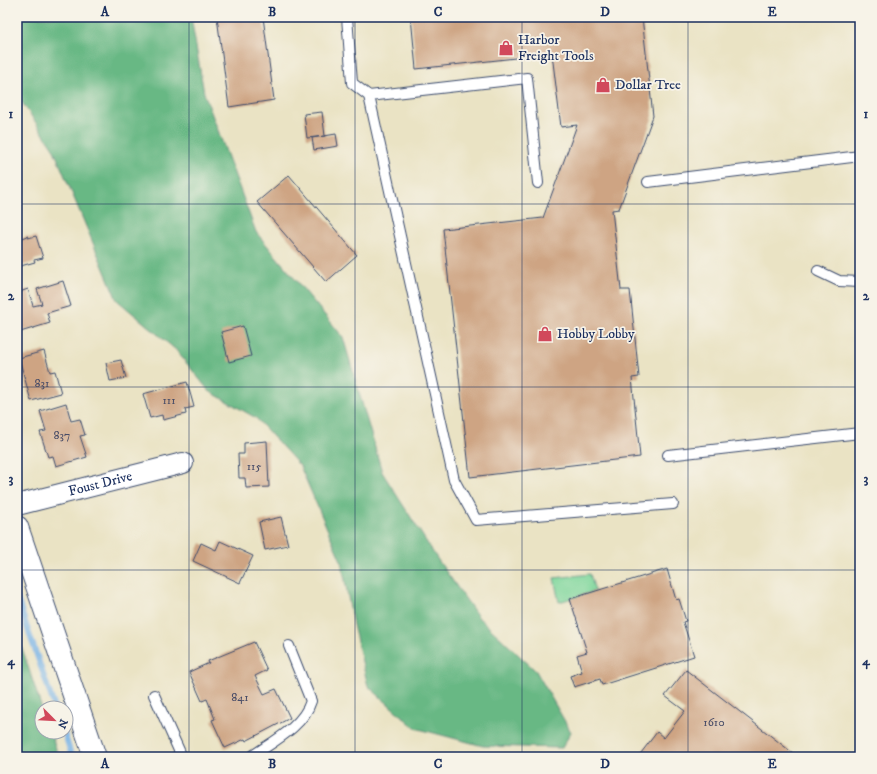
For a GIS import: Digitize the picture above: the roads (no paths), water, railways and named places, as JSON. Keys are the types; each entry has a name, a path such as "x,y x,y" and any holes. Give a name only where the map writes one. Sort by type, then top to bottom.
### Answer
{"street":[{"name":"Foust Drive","path":"17,505 183,463"},
{"path":"17,527 95,757"}],"lane":[{"path":"347,17 352,83 369,96 454,480 476,520 674,504"},
{"path":"369,96 527,78 538,183"},
{"path":"648,182 860,156"},
{"path":"818,271 839,281 860,282"},
{"path":"668,455 860,433"},
{"path":"251,757 300,721 308,710 311,702 289,646"},
{"path":"154,695 182,757"}],"waterway":[{"path":"17,598 52,700"},
{"path":"67,740 72,757"}],"place":[{"name":"Harbor Freight Tools","path":"506,48"},
{"name":"Dollar Tree","path":"603,85"},
{"name":"Hobby Lobby","path":"545,334"}]}
